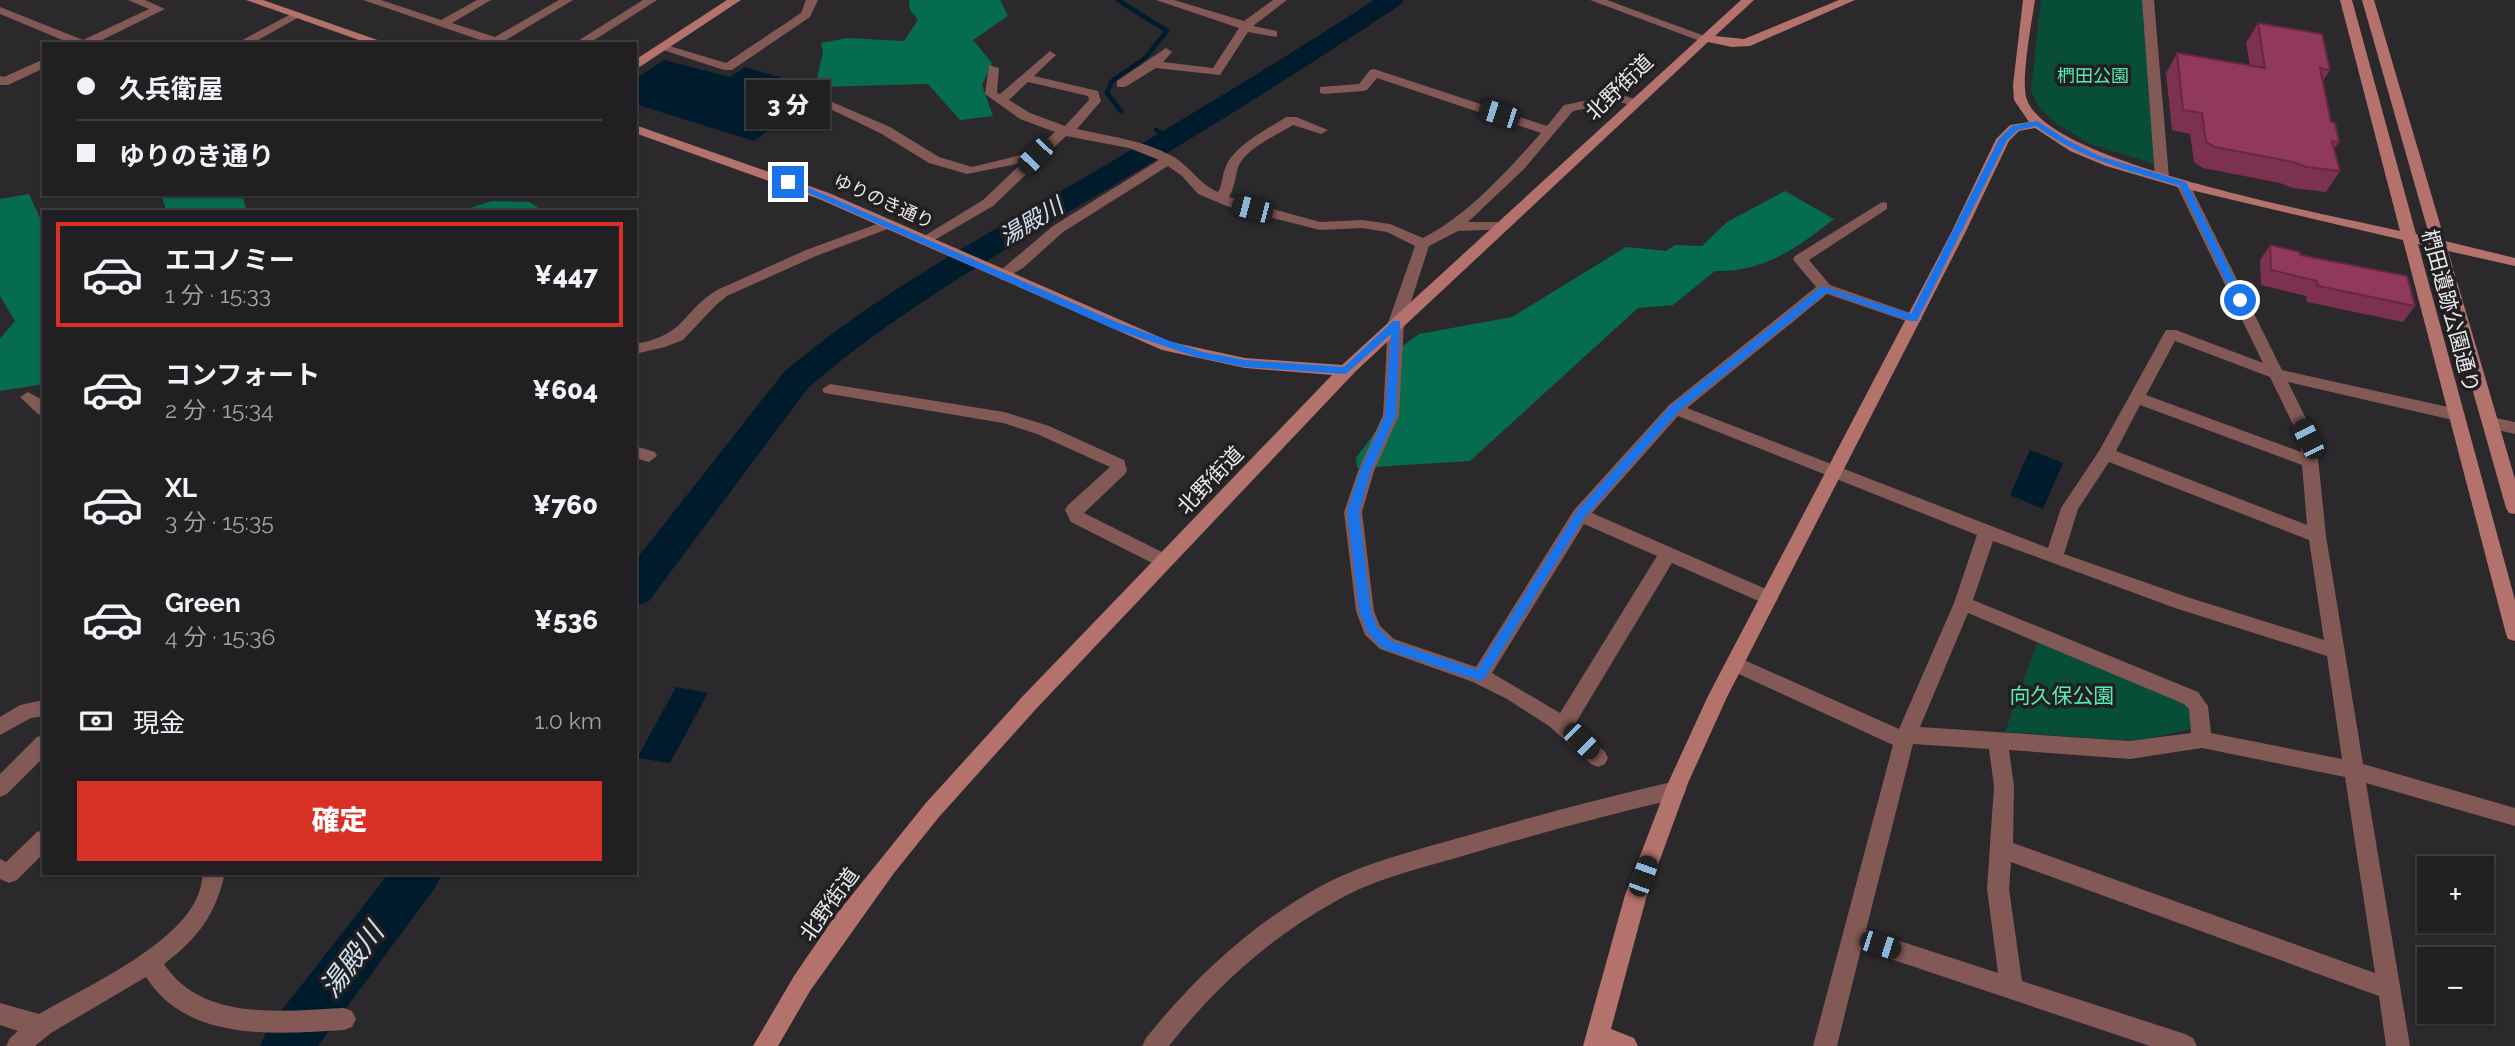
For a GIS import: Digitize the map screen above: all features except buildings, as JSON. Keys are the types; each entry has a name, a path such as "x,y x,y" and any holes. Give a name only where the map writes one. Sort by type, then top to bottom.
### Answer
{"street":[{"path":"87,42 159,9 134,0"},
{"path":"252,0 377,42"},
{"path":"369,0 501,42 567,0"},
{"path":"442,24 485,0"},
{"path":"582,42 651,0"},
{"path":"637,65 735,0"},
{"path":"663,48 728,68 806,15 812,0"},
{"path":"1163,0 1273,34"},
{"path":"1154,64 1216,72 1246,27 1258,14 1281,0"},
{"path":"1596,0 1704,38 1728,43 1746,43 1849,0"},
{"name":"北野街道","path":"765,1046 824,950 915,828 998,735 1346,371 1633,103 1748,0"},
{"path":"2029,0 2019,93 2024,108 2037,124 2064,142 2096,158 2183,184 2515,262"},
{"path":"2148,0 2162,178"},
{"name":"椚田遺跡公園通り","path":"2346,0 2515,634"},
{"name":"椚田遺跡公園通り","path":"2368,0 2515,508"},
{"path":"0,10 78,42"},
{"path":"245,42 297,15"},
{"path":"1121,85 1154,64 1166,52"},
{"path":"1000,101 1050,55"},
{"path":"0,80 4,82 42,64"},
{"path":"993,68 991,94 1025,116 1065,131 1136,146 1168,159 1187,173 1203,191 1309,225 1362,224 1390,228 1423,244"},
{"path":"1324,90 1363,87 1374,73 1549,131"},
{"path":"926,241 988,203 1095,101 1094,94 1026,78"},
{"path":"1598,758 1564,724 1529,701 1480,676 1387,644 1373,630 1365,611 1353,512 1366,471 1391,415 1396,323 1423,244 1455,227 1519,166 1569,108 1619,98 1633,103"},
{"path":"828,104 885,130 934,160 972,171 1035,156"},
{"path":"1222,198 1230,183 1231,168 1239,155 1291,120 1321,130"},
{"path":"1626,1046 1596,1041 1636,895 1676,790 1735,664 1914,318 2003,139 2015,128 2037,124"},
{"name":"ゆりのき通り","path":"637,130 788,182 888,223 995,272"},
{"path":"995,272 1018,265 1058,229 1168,159"},
{"path":"2183,184 2308,439 2317,536 2334,651 2398,1046"},
{"path":"1882,206 1800,259 1825,288 1914,318"},
{"path":"637,349 663,343 681,334 710,300 722,293 811,253 888,223"},
{"path":"1455,227 1503,226"},
{"path":"2439,245 2515,253"},
{"path":"995,272 1132,333 1192,353 1245,363 1346,371"},
{"path":"1480,676 1580,515 1675,409 1825,288"},
{"path":"2054,558 2070,508 2106,454 2171,334 2277,374 2457,415"},
{"path":"830,389 1004,418 1043,430 1118,464 1119,470 1074,510 1077,517 1164,561"},
{"path":"28,397 42,408"},
{"path":"2137,398 2310,462"},
{"path":"1675,409 2054,558 2182,603 2334,651"},
{"path":"2491,423 2515,428"},
{"path":"2106,454 2317,536"},
{"path":"1580,515 1769,598"},
{"path":"1825,1046 1905,738 1963,603 1987,532"},
{"path":"1564,724 1668,554"},
{"path":"1963,603 2191,698 2198,706 2202,740"},
{"path":"1735,664 1905,738 2130,750 2202,740 2353,770 2515,817"},
{"path":"0,727 27,711 42,708"},
{"path":"1998,743 2004,786 1998,889 2012,989"},
{"path":"0,788 42,745"},
{"path":"1154,1046 1193,998 1246,950 1304,907 1331,891 1383,869 1585,811 1676,790"},
{"path":"0,869 9,873 42,841"},
{"path":"2002,849 2389,989"},
{"path":"18,1046 40,1026 150,963 191,925 213,889 214,875"},
{"path":"1853,936 2185,1046"},
{"path":"150,963 166,989 215,1015 267,1023 344,1019"},
{"path":"0,1014 40,1026"}],"green space":[{"path":"909,0 1000,0 1008,16 973,40 992,63 982,85 993,116 960,120 928,84 815,87 823,53 821,43 847,38 904,41 918,20 910,10"},
{"name":"椚田公園","path":"2041,0 2148,0 2161,166 2090,144 2057,124 2038,106 2031,91"},
{"path":"1785,191 1834,219 1807,240 1765,263 1715,271 1673,305 1638,308 1470,461 1357,468 1356,458 1390,412 1390,355 1419,334 1512,317 1626,247 1666,251 1675,245 1702,246 1727,222"},
{"path":"29,194 42,223 42,384 0,391 0,339 15,321 0,296 0,199"},
{"path":"162,196 243,196 246,210 166,210"},
{"path":"492,201 530,202 541,210 463,210"},
{"name":"向久保公園","path":"2038,641 2179,698 2189,707 2191,729 2137,741 2005,732"}],"water":[{"path":"664,60 730,77 745,67 793,81 807,102 754,141 637,105 637,78"},
{"path":"2030,450 2063,463 2043,509 2010,495"},
{"path":"676,687 708,693 670,763 637,758"}],"waterway":[{"path":"1118,0 1167,31 1145,58 1112,81 1107,93 1121,111"},
{"name":"湯殿川","path":"637,587 796,380 825,355 920,288 1223,107 1391,0"},
{"path":"1156,130 1168,138"},
{"name":"湯殿川","path":"286,1046 416,875"}],"route":[{"path":"788,182 888,223 1118,327 1167,346 1200,355 1245,363 1346,371 1396,323 1391,415 1366,471 1353,512 1365,611 1373,630 1387,644 1480,676 1580,515 1675,409 1825,288 1914,318 2003,139 2015,128 2037,124 2075,149 2096,158 2183,184 2240,300"}]}
